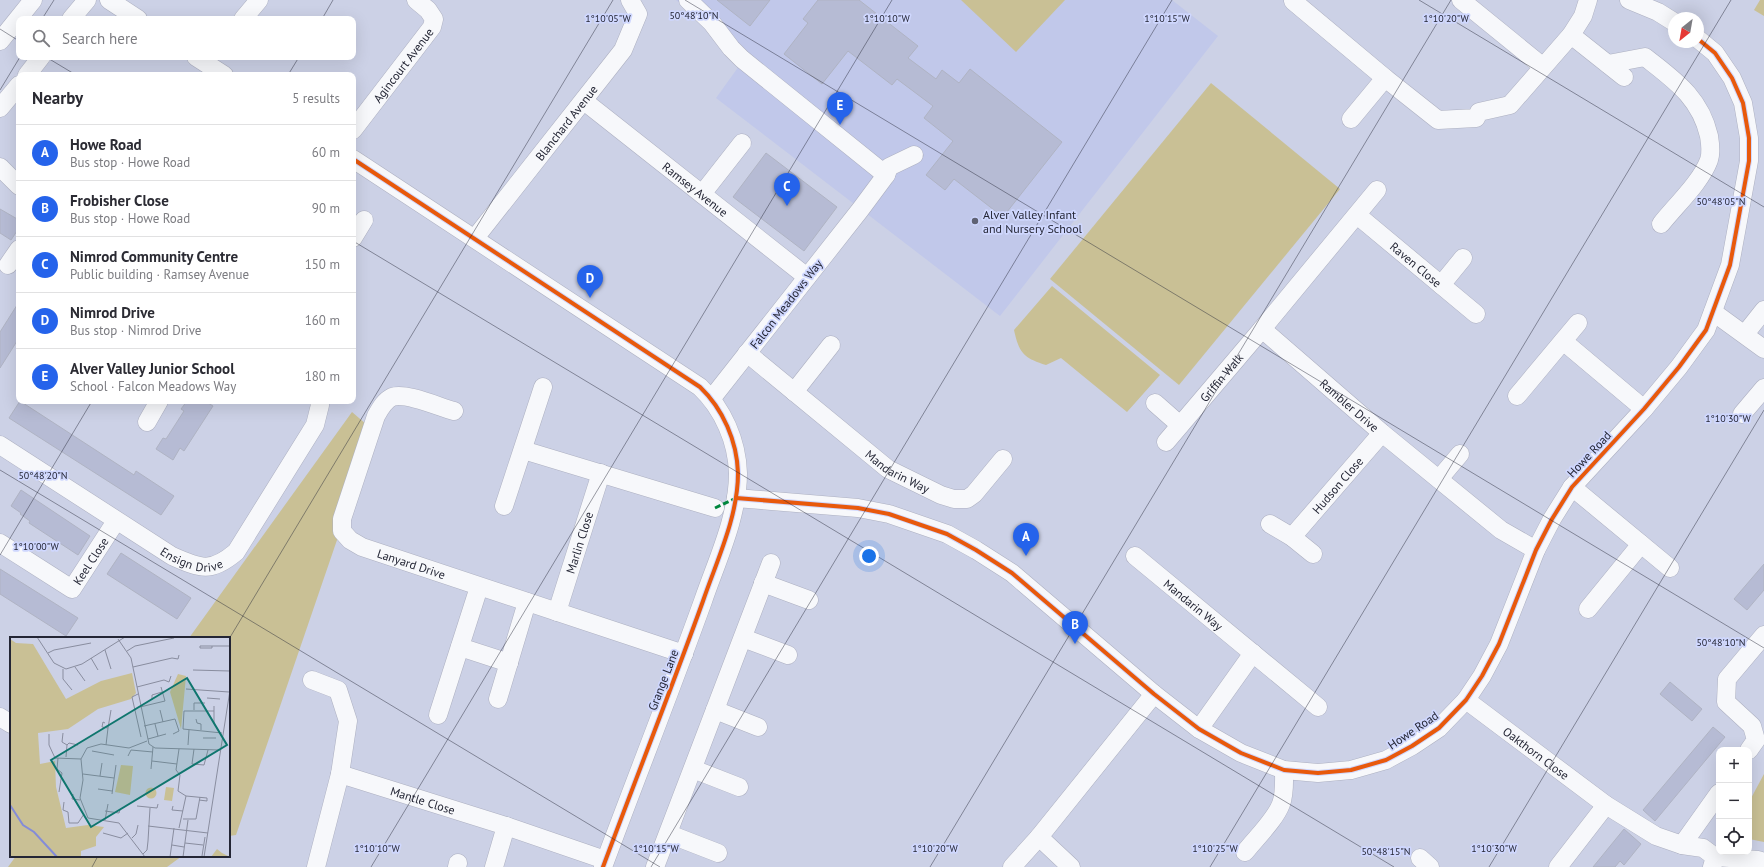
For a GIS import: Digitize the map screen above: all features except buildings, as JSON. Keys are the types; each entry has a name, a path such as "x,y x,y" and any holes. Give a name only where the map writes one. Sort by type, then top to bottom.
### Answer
{"street":[{"path":"20,16 33,0"},
{"path":"74,16 87,0"},
{"path":"109,0 133,16"},
{"path":"245,16 258,0"},
{"name":"Agincourt Avenue","path":"356,126 432,27 434,19 428,10 416,0"},
{"name":"Blanchard Avenue","path":"475,238 623,50 628,42 638,14 630,0"},
{"path":"688,0 712,23 731,48 742,59 886,175"},
{"path":"1461,0 1542,66"},
{"path":"1293,1 1384,78 1438,120 1476,118 1479,112 1510,105 1542,66 1571,35 1583,16 1588,0"},
{"path":"1629,0 1658,12 1668,18"},
{"path":"0,41 16,21"},
{"path":"1571,35 1624,77"},
{"name":"Howe Road","path":"736,498 858,508 889,514 946,534 976,550 1012,573 1154,694 1200,729 1241,753 1284,770 1318,773 1351,770 1386,760 1412,746 1439,728 1466,700 1482,676 1499,644 1536,550 1552,519 1572,487 1644,409 1679,367 1706,330 1730,265 1757,161 1750,138 1743,103 1735,84 1715,53 1704,44"},
{"path":"1608,64 1645,57 1685,89 1699,108 1705,121 1709,140 1709,159 1702,174 1660,224"},
{"path":"29,72 39,60"},
{"path":"207,60 221,72"},
{"path":"1351,119 1384,78"},
{"path":"0,108 16,89"},
{"name":"Ramsey Avenue","path":"584,101 807,277"},
{"path":"702,194 742,143"},
{"name":"Falcon Meadows Way","path":"712,398 860,210 886,175 889,167 914,155"},
{"path":"356,161 700,387 712,398"},
{"path":"0,167 16,183"},
{"path":"1262,329 1377,190"},
{"name":"Raven Close","path":"1357,215 1476,314"},
{"path":"356,233 364,220"},
{"path":"4,273 16,254"},
{"path":"1441,285 1463,258"},
{"path":"1744,334 1764,310"},
{"path":"1713,312 1764,349"},
{"path":"1517,396 1578,323"},
{"name":"Griffin Walk","path":"1166,442 1262,329"},
{"name":"Rambler Drive","path":"1262,329 1382,433 1501,530 1536,550"},
{"path":"1563,341 1644,409"},
{"path":"794,392 831,345"},
{"name":"Mandarin Way","path":"747,353 888,470 941,495 954,499 967,499 974,494 1003,459"},
{"path":"504,506 543,387"},
{"path":"1742,414 1764,388"},
{"name":"Lanyard Drive","path":"454,411 403,396 392,397 382,405 376,416 342,519 342,531 350,540 362,547 684,654"},
{"name":"Grange Lane","path":"604,863 684,654 728,529 736,498 738,473 735,450 728,427 712,398"},
{"path":"1155,403 1180,425"},
{"path":"147,422 157,404"},
{"name":"Ensign Drive","path":"0,445 172,556 191,564 208,568 223,563 236,552 316,425 320,404"},
{"name":"Hudson Close","path":"1292,537 1382,433"},
{"path":"523,450 715,508"},
{"path":"1439,479 1460,454"},
{"name":"Marlin Close","path":"558,612 601,474"},
{"path":"1572,487 1670,568"},
{"name":"Keel Close","path":"0,543 72,589 116,521"},
{"path":"1270,524 1292,537 1313,554"},
{"path":"1588,609 1641,544"},
{"name":"Mandarin Way","path":"1135,556 1318,708"},
{"path":"656,867 771,563"},
{"path":"764,583 809,600"},
{"path":"438,715 479,586"},
{"path":"498,699 527,602"},
{"path":"1751,747 1756,740 1752,726 1726,702 1728,679 1764,635"},
{"path":"743,638 788,655"},
{"path":"460,647 509,663"},
{"path":"1200,729 1253,653"},
{"path":"312,680 338,690 348,721 340,774 316,867"},
{"path":"1012,867 1154,694"},
{"name":"Oakthorn Close","path":"1466,700 1606,805 1656,836 1682,845 1703,848 1713,862"},
{"path":"715,710 758,727"},
{"path":"0,717 10,723"},
{"path":"693,769 740,787"},
{"path":"1244,852 1274,816 1281,805 1284,793 1284,770"},
{"name":"Mantle Close","path":"340,774 506,826 604,863"},
{"path":"1682,845 1716,797"},
{"path":"1558,867 1606,805"},
{"path":"494,867 506,826"},
{"path":"669,834 718,853"},
{"path":"1038,837 1071,867"},
{"path":"1713,862 1758,860 1764,862"}],"shaded area":[{"name":"Alver Valley Infant and Nursery School","path":"676,0 1172,0 1218,36 1000,316 716,98 747,55"},
{"path":"961,0 1065,0 1016,52"},
{"path":"1760,0 1764,0 1764,16 1754,10"},
{"path":"1211,83 1340,189 1179,385 1050,279"},
{"path":"1052,286 1160,375 1127,412 1061,358 1046,365 1032,360 1024,354 1018,344 1014,330"},
{"path":"352,412 366,424 337,540 236,835 230,836 230,637 190,637"},
{"path":"1764,774 1764,842 1752,840 1752,796"},
{"path":"15,857 181,857 167,867 8,867"}],"marked path":[{"path":"715,508 736,498"}],"cycle path":[{"path":"736,498 858,508 889,514 947,534 976,550 1012,573 1154,694 1199,729 1241,753 1284,770 1318,773 1351,770 1386,760 1412,746 1439,728 1466,700 1482,676 1499,644 1536,550 1552,519 1572,487 1644,409 1679,367 1706,330 1730,265 1749,161 1749,138 1743,103 1732,78 1715,53 1704,44"},
{"path":"356,161 700,387 716,405 732,438 738,473 737,489 731,522 691,634 603,867"}],"place":[{"name":"Alver Valley Junior School","path":"840,125"},
{"name":"Nimrod Community Centre","path":"787,206"},
{"name":"Alver Valley Infant and Nursery School","path":"975,221"},
{"name":"Nimrod Drive","path":"590,298"},
{"name":"Howe Road","path":"1026,556"},
{"name":"Frobisher Close","path":"1075,644"}]}
